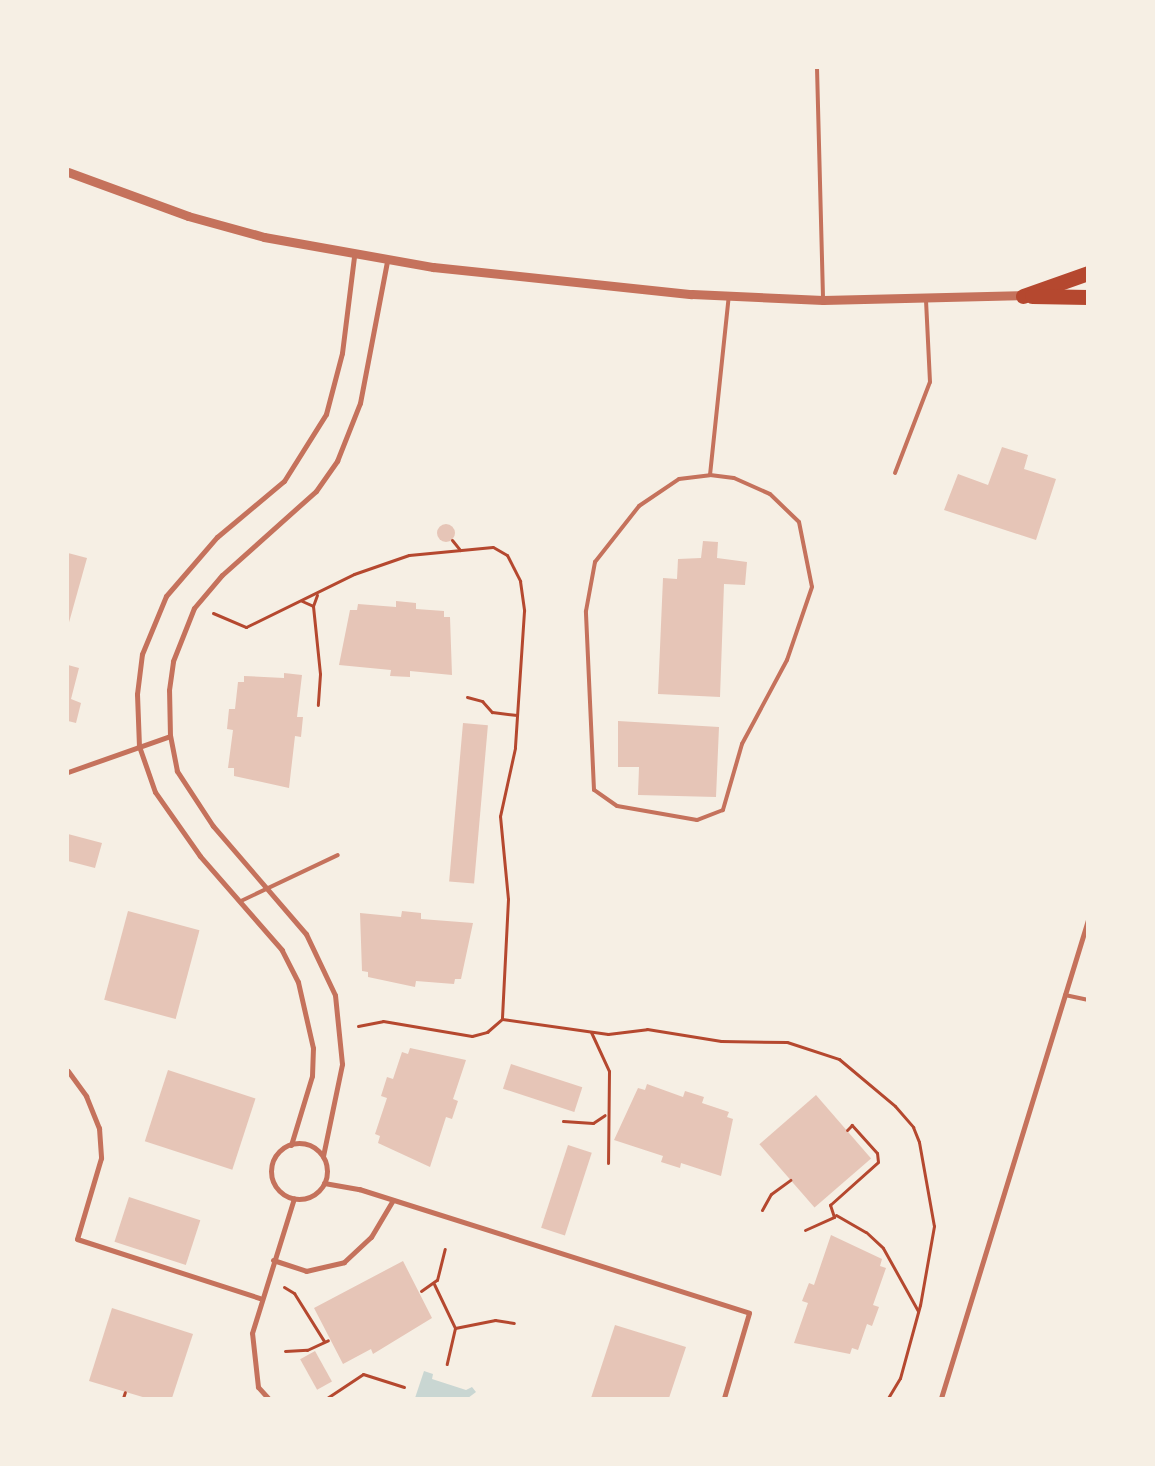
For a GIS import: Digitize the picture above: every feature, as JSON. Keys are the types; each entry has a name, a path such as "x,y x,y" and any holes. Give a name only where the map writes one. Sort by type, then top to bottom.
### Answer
{"highway":[{"path":"1023,296 1088,273"},
{"path":"1023,296 1088,297"}],"street":[{"path":"68,172 188,216 354,256 562,283 823,300 1023,296 1088,290"},
{"path":"354,256 342,354 326,414 284,481 217,538 166,596 142,654 137,694 139,746 155,792 174,822 282,950 307,1015 312,1076 291,1144 276,1155 271,1172 278,1189 294,1198 312,1196 324,1183 323,1156 342,1064 335,995 306,934 195,801 177,771 170,736 172,661 194,608 222,575 316,491 354,425 387,261"},
{"path":"68,772 170,736"},
{"path":"941,1398 1088,920"},
{"path":"68,1071 86,1096 98,1128 101,1158 77,1239 260,1298"},
{"path":"291,1144 309,1145 323,1156"},
{"path":"324,1183 393,1200 749,1313 724,1398"},
{"path":"268,1398 258,1387 252,1333 260,1298 294,1198"},
{"path":"273,1260 306,1271 344,1262 371,1236 393,1200"}],"lane":[{"path":"817,68 823,300"},
{"path":"710,475 729,295"},
{"path":"895,473 930,382 926,299"},
{"path":"710,475 734,478 770,494 799,522 812,587 787,660 742,744 722,810 697,820 618,806 594,790 586,611 595,562 639,506 679,479 710,475"},
{"path":"241,901 338,855"},
{"path":"1065,995 1088,1000"}],"path":[{"path":"452,540 460,551"},
{"path":"213,613 246,627 392,560 460,551 502,549 518,573 524,611 517,715 500,816 508,899 502,1019 487,1032 472,1036 383,1021 358,1026"},
{"path":"318,594 313,606 320,674 318,704"},
{"path":"302,600 313,606"},
{"path":"467,697 482,701 492,712 517,715"},
{"path":"502,1019 590,1032 647,1029 721,1041 787,1042 830,1054 857,1071 913,1127 924,1156 934,1226 918,1312 900,1378 888,1398"},
{"path":"590,1032 609,1071 605,1114 608,1163"},
{"path":"563,1121 593,1123 605,1114"},
{"path":"847,1130 852,1125 879,1158 830,1205 836,1215 875,1239 895,1266 918,1312"},
{"path":"762,1210 772,1194 790,1180"},
{"path":"805,1230 836,1215"},
{"path":"445,1249 434,1284 455,1328 447,1364"},
{"path":"421,1291 434,1284"},
{"path":"284,1287 294,1293 326,1340 307,1350 285,1351"},
{"path":"455,1328 495,1320 514,1323"},
{"path":"327,1398 363,1374 404,1387"},
{"path":"123,1398 125,1392"}],"shaded area":[{"path":"424,1371 433,1374 432,1379 466,1390 472,1387 476,1392 468,1398 415,1398"}],"building":[{"path":"1002,447 1028,455 1024,469 1056,479 1036,540 944,510 958,474 988,485"},
{"path":"442,524 450,524 455,529 453,540 442,542 437,537 437,529"},
{"path":"703,541 718,542 717,558 747,562 745,585 724,584 720,697 658,694 663,578 677,579 678,559 701,558"},
{"path":"68,553 87,558 68,626"},
{"path":"396,601 416,603 416,609 444,611 444,617 450,617 452,675 410,671 410,677 390,676 391,670 339,665 350,610 357,610 358,604 396,607"},
{"path":"68,665 79,668 71,699 81,703 76,723 68,721"},
{"path":"284,673 302,675 297,717 303,717 301,737 295,736 289,788 234,776 234,768 228,768 233,730 227,729 229,709 235,709 238,682 244,682 244,676 284,678"},
{"path":"618,721 719,727 716,797 638,795 639,767 618,767"},
{"path":"463,723 488,725 474,884 449,881"},
{"path":"68,834 102,843 95,868 68,861"},
{"path":"128,911 199,930 176,1019 104,1000"},
{"path":"402,911 421,913 421,919 473,923 461,979 455,979 454,984 416,981 415,987 368,977 368,972 362,971 360,913 401,917"},
{"path":"410,1048 466,1060 453,1099 458,1101 452,1119 446,1117 430,1167 378,1143 380,1136 375,1134 387,1098 381,1096 387,1077 393,1079 402,1052 408,1054"},
{"path":"511,1064 582,1087 574,1112 503,1089"},
{"path":"168,1070 255,1098 232,1170 145,1141"},
{"path":"647,1084 683,1097 685,1091 704,1097 702,1103 729,1112 727,1117 733,1119 721,1176 681,1163 680,1168 661,1162 663,1156 614,1140 638,1088 645,1090"},
{"path":"816,1095 871,1158 815,1208 759,1144"},
{"path":"568,1145 592,1153 565,1235 541,1228"},
{"path":"129,1197 200,1220 186,1265 114,1242"},
{"path":"831,1235 882,1259 880,1266 886,1268 873,1305 879,1307 872,1326 867,1324 858,1350 852,1348 850,1354 794,1343 808,1303 802,1301 809,1283 814,1285"},
{"path":"403,1261 432,1318 373,1354 371,1349 343,1364 314,1308"},
{"path":"112,1308 193,1334 172,1398 146,1398 89,1381"},
{"path":"615,1325 686,1347 669,1398 591,1398"},
{"path":"315,1351 332,1382 317,1390 300,1359"}]}
